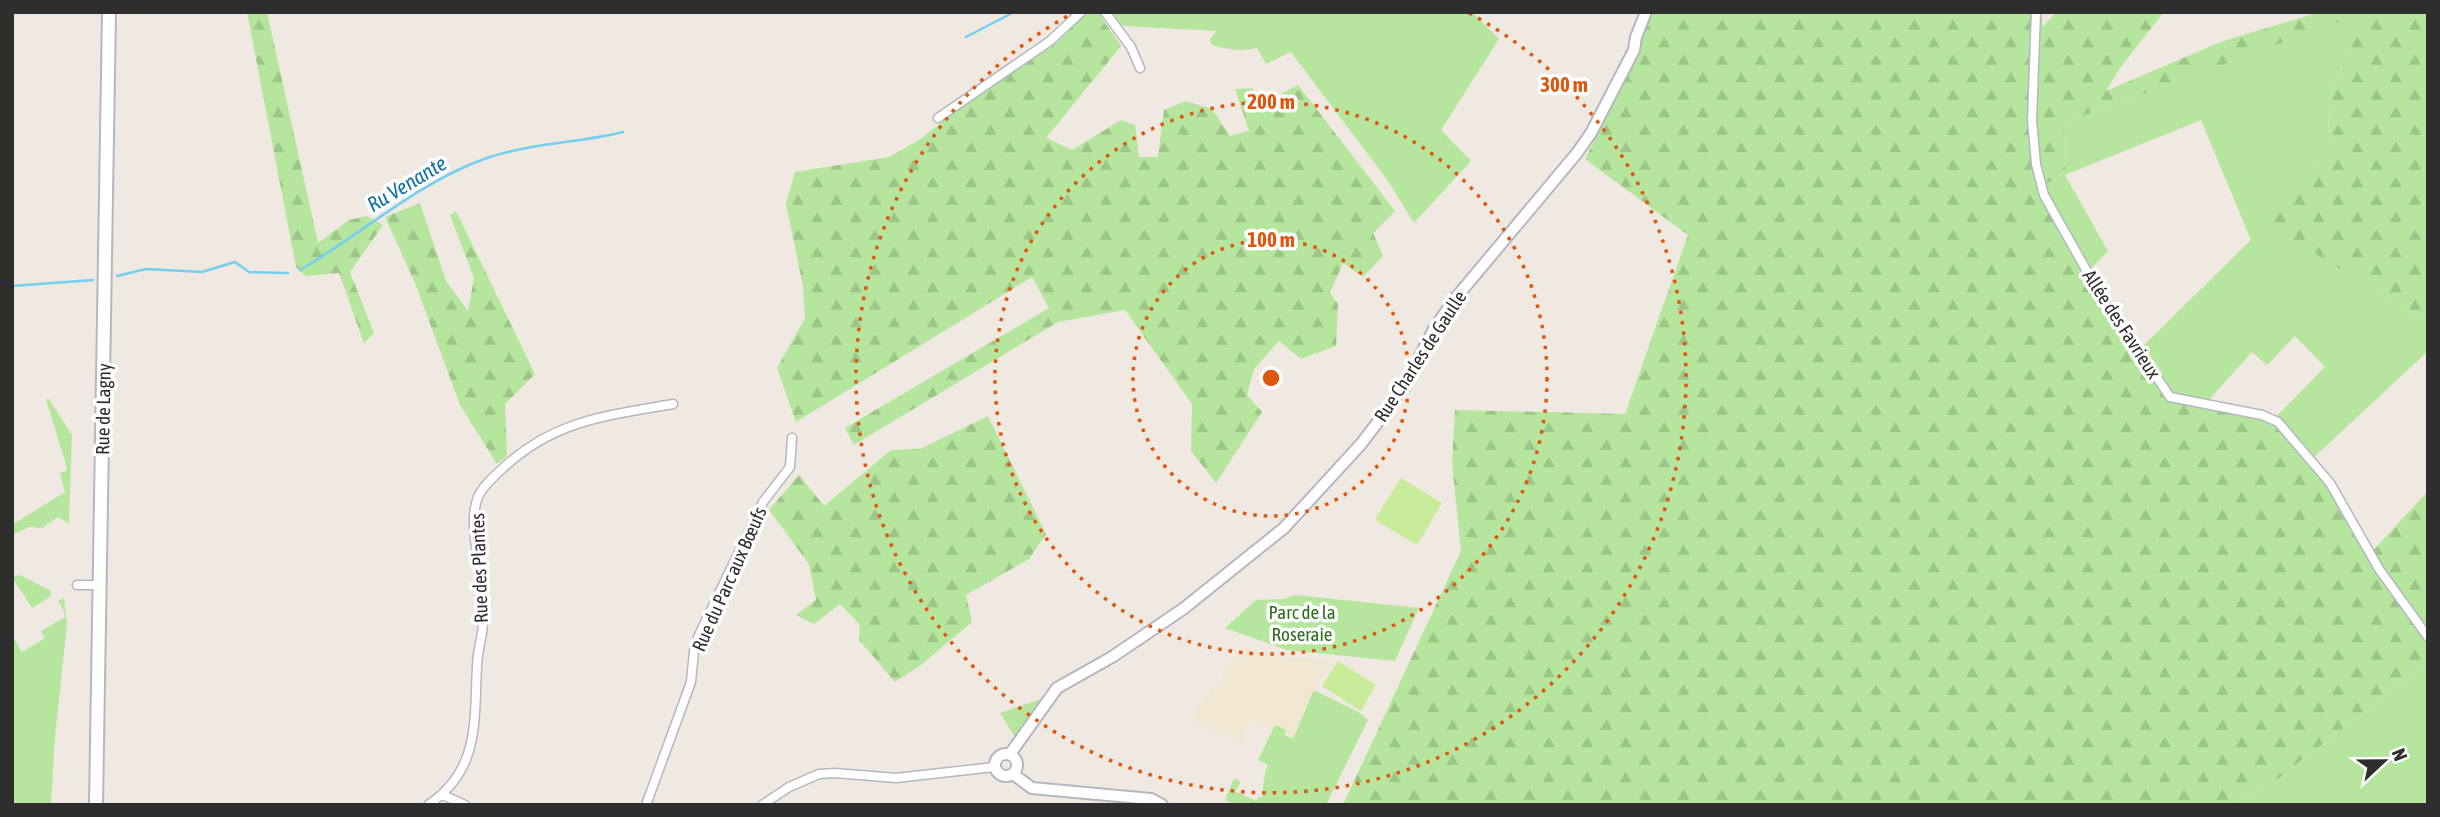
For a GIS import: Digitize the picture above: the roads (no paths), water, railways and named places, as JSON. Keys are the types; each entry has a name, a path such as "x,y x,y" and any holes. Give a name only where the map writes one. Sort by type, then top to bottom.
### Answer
{"main road":[{"name":"Rue de Lagny","path":"96,805 109,12"}],"street":[{"path":"938,118 1050,41 1081,12"},
{"path":"1105,12 1131,47 1140,68"},
{"name":"Rue Charles de Gaulle","path":"1010,754 1057,688 1143,637 1239,566 1284,528 1361,444 1408,379 1434,329 1454,300 1591,133 1634,50 1646,12"},
{"name":"Allée des Favrieux","path":"2036,12 2032,120 2036,164 2044,195 2094,282 2170,397 2262,415 2278,422 2330,483 2379,569 2428,637"},
{"name":"Rue des Plantes","path":"428,805 443,795 458,778 474,735 477,665 483,625 474,516 478,497 488,482 517,455 548,435 576,423 607,415 673,404"},
{"name":"Rue du Parc aux Bœufs","path":"646,805 691,682 694,651 699,635 763,502 790,467 792,438"},
{"path":"77,585 99,584"},
{"path":"1010,754 1017,765 1013,774 1007,776 1000,775 994,767 999,756 1010,754"},
{"path":"762,805 789,787 819,774 835,772 896,778 994,767"},
{"path":"1013,774 1032,788 1151,799 1162,805"},
{"path":"443,795 465,805"}],"waterway":[{"path":"966,37 1014,12"},
{"name":"Ru Venante","path":"300,270 414,194 462,168 521,149 623,132"},
{"name":"Ru Venante","path":"117,276 146,269 202,272 235,262 249,272 288,273"},
{"name":"Ru Venante","path":"12,286 93,280"}],"park label":[{"name":"Parc de la Roseraie","path":"1302,623"}]}
